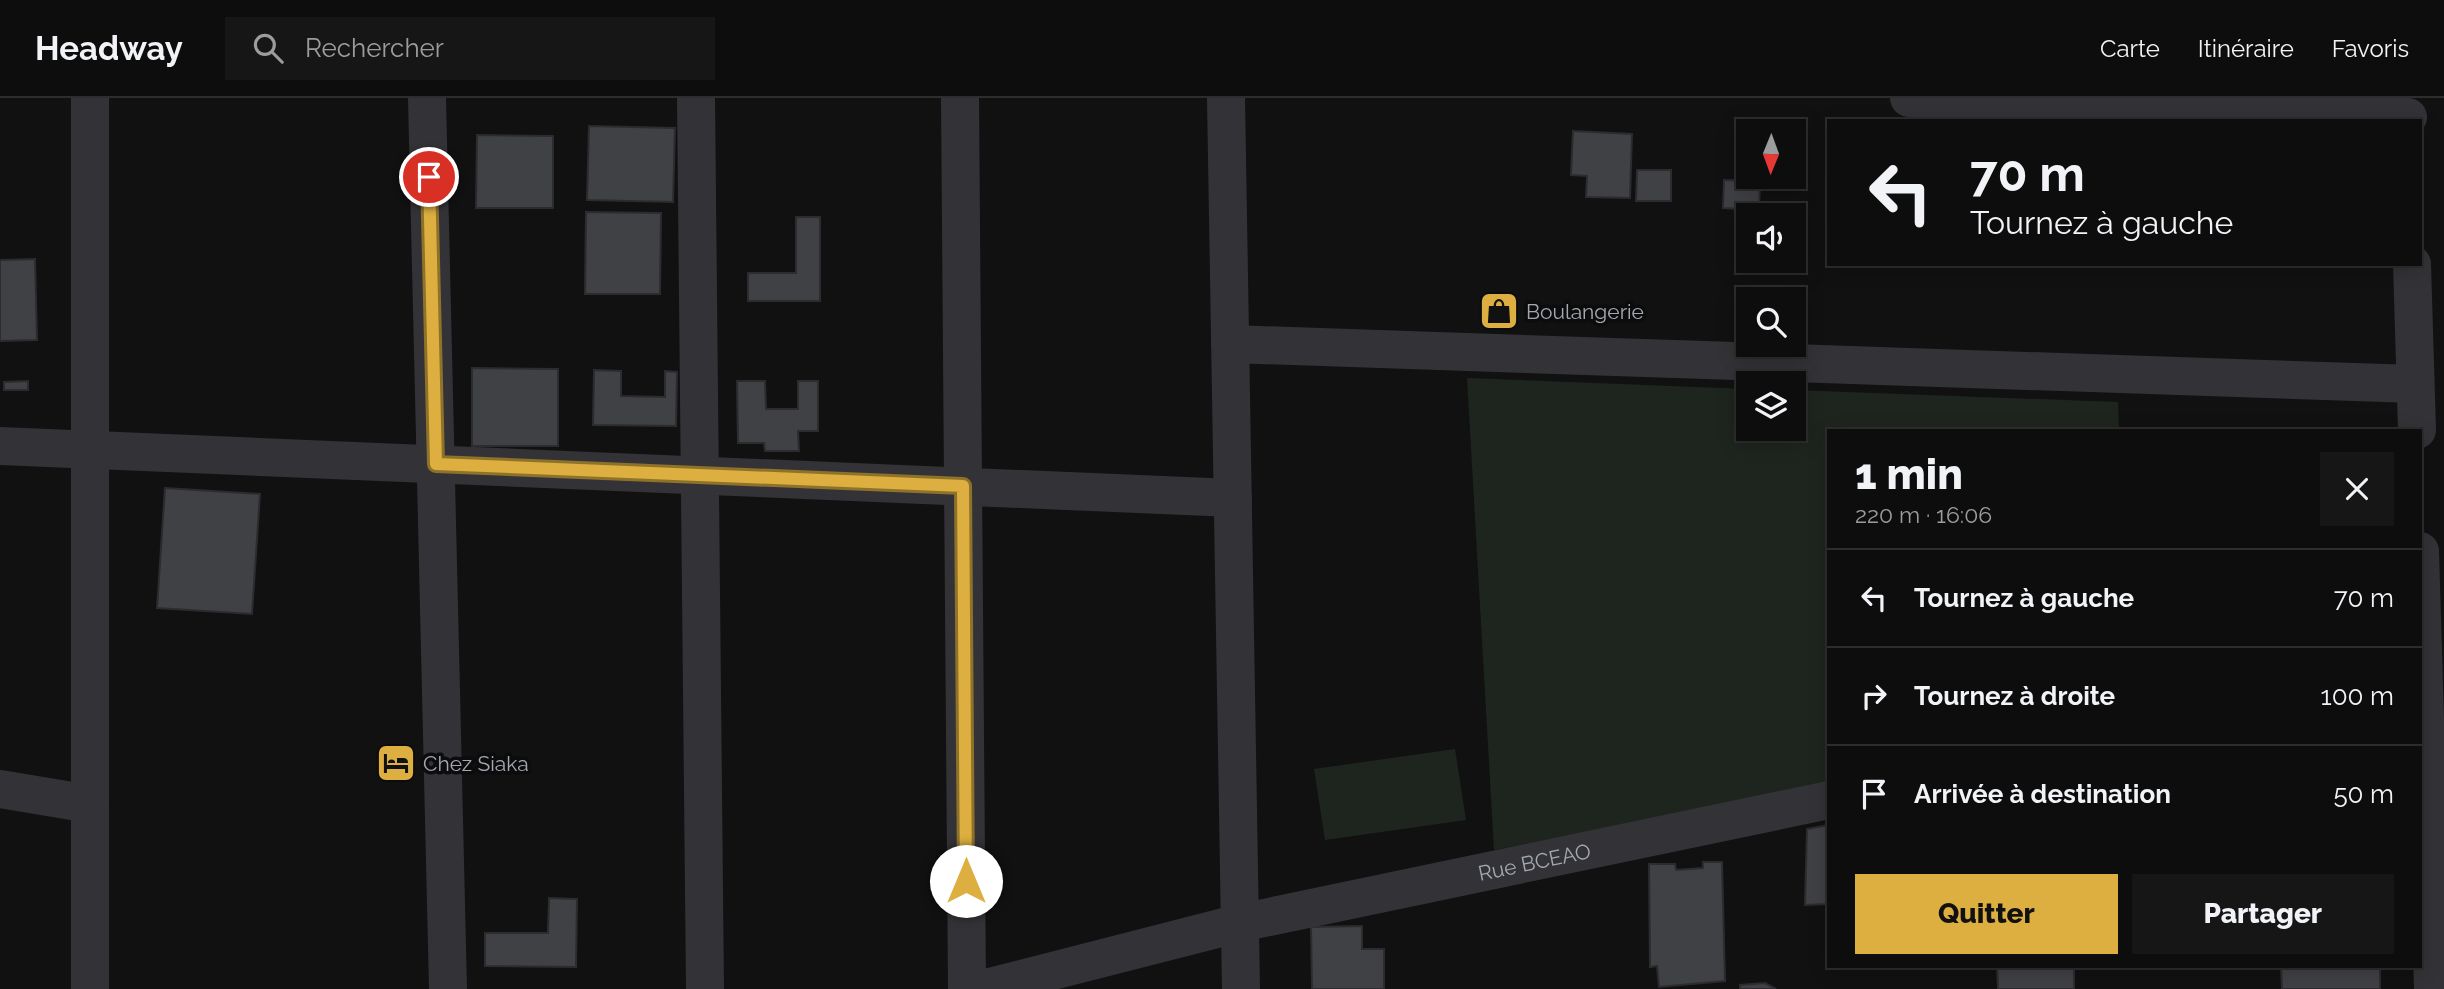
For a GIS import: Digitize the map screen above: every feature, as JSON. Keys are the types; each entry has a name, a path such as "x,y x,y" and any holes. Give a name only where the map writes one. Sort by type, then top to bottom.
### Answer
{"street":[{"path":"90,98 90,989"},
{"path":"427,98 448,989"},
{"path":"696,98 705,989"},
{"path":"960,98 967,989"},
{"path":"1226,98 1241,989"},
{"path":"1909,98 2408,112"},
{"path":"2412,266 2417,429"},
{"path":"1230,344 2415,384"},
{"path":"0,446 1233,498"},
{"path":"2422,579 2429,676 2433,989"},
{"path":"0,789 90,804"},
{"name":"Rue BCEAO","path":"982,989 1240,923 1827,800"}],"shaded area":[{"path":"1467,378 1736,389 1736,441 1806,441 1806,390 2118,402 2119,429 1827,429 1827,785 1494,850"},
{"path":"1455,749 1466,820 1325,840 1314,769"}],"building":[{"path":"589,126 675,128 673,202 587,200"},
{"path":"1573,131 1632,134 1630,198 1586,197 1587,176 1571,175"},
{"path":"477,135 553,136 553,208 476,208"},
{"path":"1637,170 1671,170 1671,201 1636,201"},
{"path":"1724,180 1736,180 1736,189 1760,189 1759,203 1736,203 1736,209 1723,208"},
{"path":"586,212 661,213 660,294 585,294"},
{"path":"796,217 820,217 820,301 748,301 748,273 796,273"},
{"path":"35,259 37,340 0,341 0,260"},
{"path":"472,368 558,369 558,446 472,446"},
{"path":"594,370 621,371 621,396 665,397 665,371 677,372 676,426 593,425"},
{"path":"28,381 28,390 4,390 4,382"},
{"path":"737,381 765,381 766,409 798,409 798,381 818,381 818,431 798,431 799,451 765,451 764,443 738,443"},
{"path":"165,488 260,494 252,614 157,608"},
{"path":"1827,825 1827,904 1805,905 1807,829"},
{"path":"1703,862 1722,862 1725,981 1659,987 1657,966 1650,967 1649,864 1675,864 1676,870 1703,868"},
{"path":"549,898 577,899 576,967 485,966 485,933 548,933"},
{"path":"1362,926 1362,949 1384,949 1384,989 1312,989 1311,927"},
{"path":"1997,968 2074,968 2074,989 1998,989"},
{"path":"2281,968 2380,968 2380,989 2282,989"},
{"path":"1765,983 1776,989 1740,989 1740,985"}],"place":[{"name":"Boulangerie","path":"1499,311"},
{"name":"Chez Siaka","path":"396,763"}],"route":[{"path":"429,177 436,464 963,486 966,881"}]}
